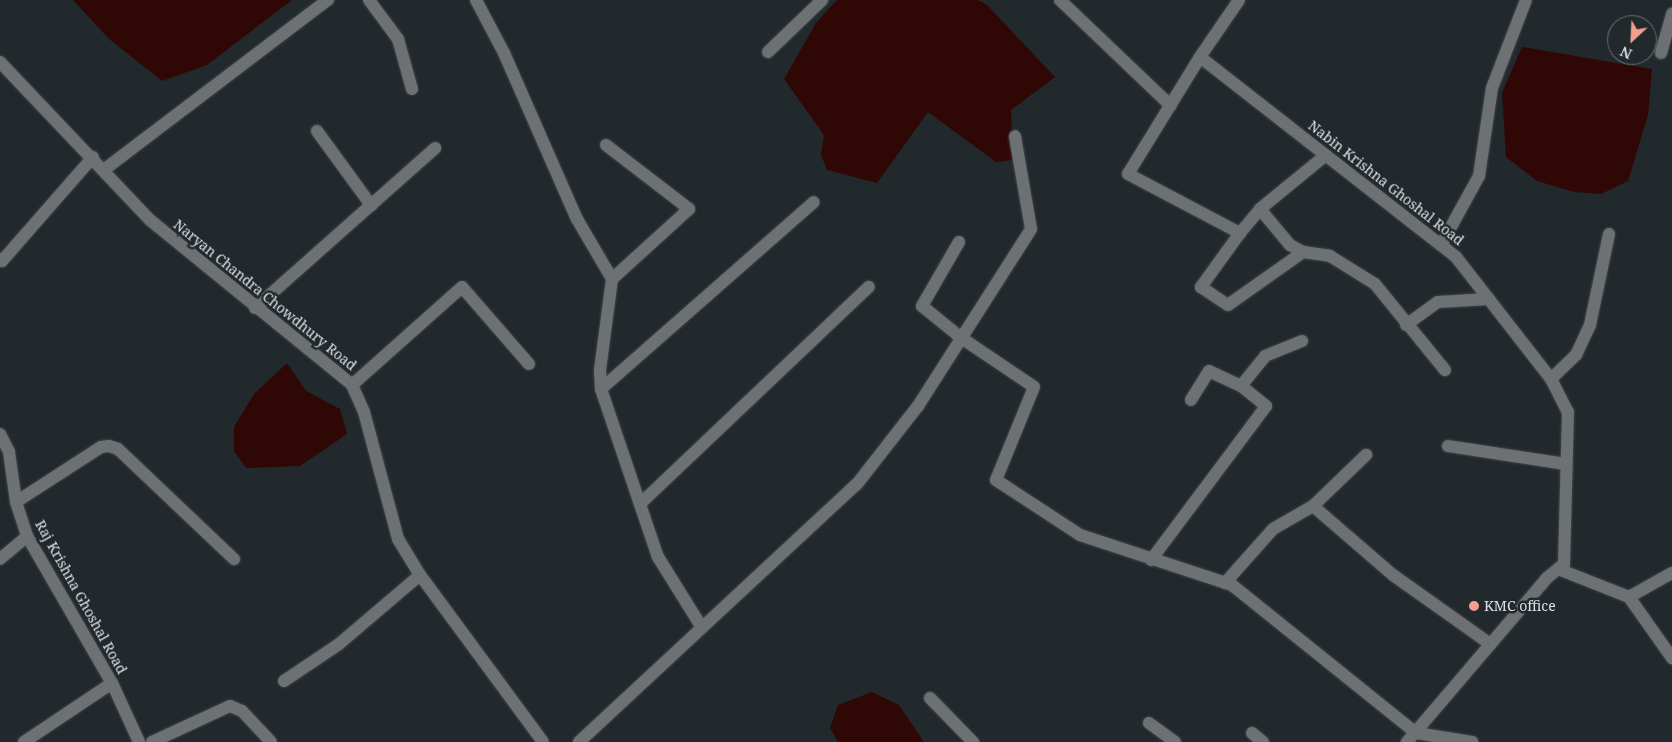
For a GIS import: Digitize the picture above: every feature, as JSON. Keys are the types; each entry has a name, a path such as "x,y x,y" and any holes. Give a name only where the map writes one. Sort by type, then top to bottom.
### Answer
{"street":[{"path":"105,169 328,0"},
{"path":"369,0 398,39 412,89"},
{"path":"476,0 504,53 577,219 612,279 603,340 601,389 658,557 701,626"},
{"path":"768,52 822,0"},
{"path":"1060,0 1171,106"},
{"path":"1239,0 1200,57 1128,174 1240,233"},
{"path":"1441,245 1479,176 1492,88 1526,0"},
{"path":"1661,53 1672,14"},
{"name":"Nabin Krishna Ghoshal Road","path":"1200,57 1456,256 1551,378 1568,412 1565,464 1564,564 1490,644 1411,737"},
{"name":"Naryan Chandra Chowdhury Road","path":"0,62 105,169 150,220 255,308 352,385 364,412 392,525 420,575 543,742"},
{"path":"317,131 371,205"},
{"path":"579,742 701,626 856,484 918,406 960,337 1032,229 1015,136"},
{"path":"606,145 689,209 612,279"},
{"path":"255,308 435,148"},
{"path":"1303,252 1228,305 1201,287 1260,209 1326,155"},
{"path":"0,259 2,261 93,157"},
{"path":"601,389 814,202"},
{"path":"1260,209 1290,245 1303,252 1330,256 1374,284 1445,370"},
{"path":"1551,378 1576,355 1590,325 1609,234"},
{"path":"959,242 922,306 960,337 1034,387 996,480 1080,535 1151,560 1154,558 1232,585 1411,737 1472,742"},
{"path":"352,385 462,286 529,364"},
{"path":"641,503 868,287"},
{"path":"1406,325 1438,302 1489,299"},
{"path":"1241,386 1265,356 1302,341"},
{"path":"1151,560 1266,406 1241,386 1209,371 1191,400"},
{"name":"Raj Krishna Ghoshal Road","path":"0,434 9,452 16,502 27,536 112,683 139,742"},
{"path":"1448,446 1565,464"},
{"path":"16,502 101,447 118,448 234,559"},
{"path":"1225,583 1273,529 1313,506 1366,455"},
{"path":"1313,506 1393,575 1490,644"},
{"path":"0,559 27,536"},
{"path":"1558,569 1628,597 1672,658"},
{"path":"1628,597 1672,573"},
{"path":"284,681 339,644 420,575"},
{"path":"24,742 112,683"},
{"path":"930,698 973,742"},
{"path":"152,742 230,706 242,711 271,742"},
{"path":"1149,723 1175,742"},
{"path":"1252,733 1263,742"}],"shaded area":[{"path":"73,0 292,0 207,65 162,81 109,39"},
{"path":"837,0 978,0 987,5 1055,77 1011,110 1013,160 996,162 928,112 877,183 827,170 821,155 824,135 784,79 816,23"},
{"path":"1522,47 1607,61 1607,65 1628,65 1652,69 1648,115 1628,181 1601,194 1574,192 1537,181 1506,157 1502,93"},
{"path":"287,363 306,391 340,409 347,434 300,466 246,468 234,451 234,427 254,394"},
{"path":"872,692 899,705 924,742 838,742 830,728 838,705"}],"place":[{"name":"KMC office","path":"1474,606"}]}
